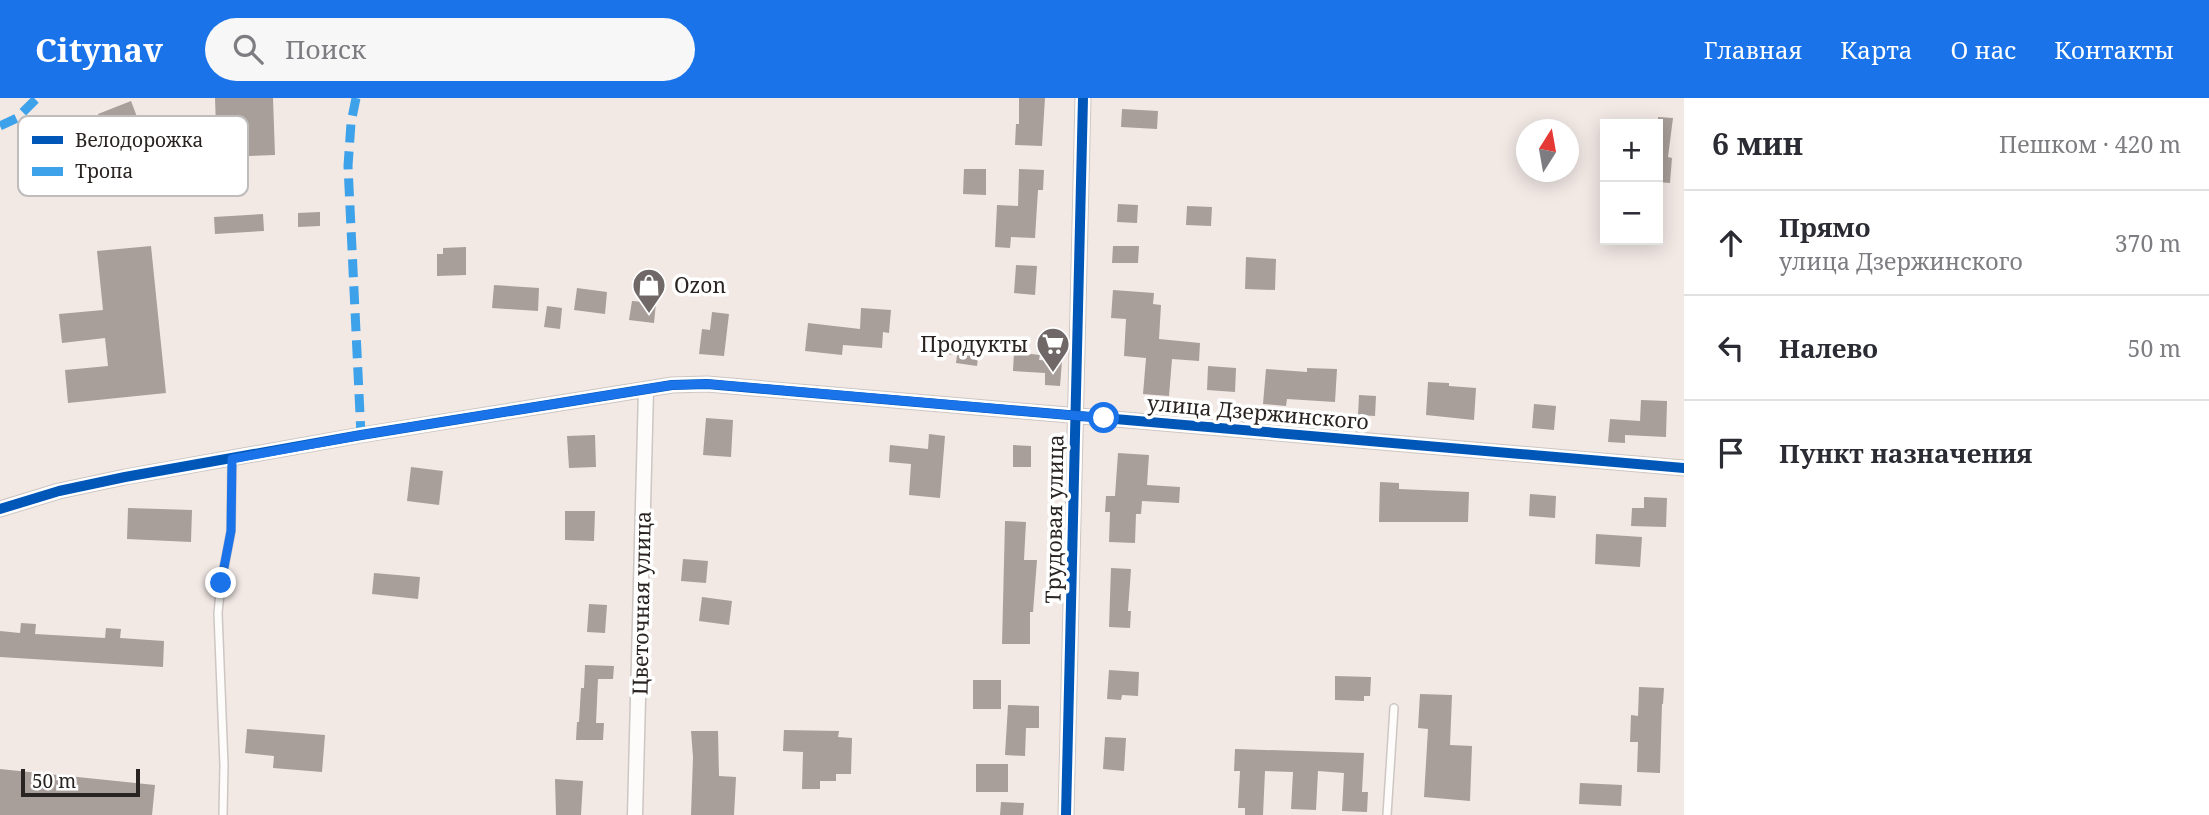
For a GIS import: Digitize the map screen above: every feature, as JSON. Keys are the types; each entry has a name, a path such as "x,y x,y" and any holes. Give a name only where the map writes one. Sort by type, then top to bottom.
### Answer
{"street":[{"name":"Трудовая улица","path":"1066,815 1083,98"},
{"name":"улица Дзержинского","path":"0,509 59,491 125,477 361,435 672,385 708,384 1684,468"},
{"name":"Цветочная улица","path":"635,815 646,390"}],"lane":[{"path":"223,815 224,765 218,613 231,531 232,459"},
{"path":"1387,815 1394,708"}],"building":[{"path":"215,98 273,98 275,155 248,156 248,116 216,116"},
{"path":"1019,98 1045,98 1042,146 1015,145 1016,124 1019,124"},
{"path":"131,101 137,116 99,116 98,114"},
{"path":"1122,109 1158,111 1157,129 1121,127"},
{"path":"1673,118 1668,157 1672,158 1670,183 1663,182 1663,119 1658,119"},
{"path":"964,169 986,169 986,195 963,194"},
{"path":"1019,169 1044,170 1043,190 1038,190 1035,238 1011,237 1010,248 995,247 997,205 1018,206"},
{"path":"1118,204 1138,205 1137,223 1117,222"},
{"path":"1187,206 1212,207 1211,226 1186,225"},
{"path":"320,212 320,226 298,227 298,213"},
{"path":"263,214 264,231 215,234 214,217"},
{"path":"151,246 166,393 68,403 65,370 108,366 105,338 62,343 59,314 103,310 97,251"},
{"path":"1113,246 1139,246 1138,263 1112,263"},
{"path":"466,247 466,275 437,276 437,254 443,254 443,248"},
{"path":"1246,257 1276,259 1275,290 1245,289"},
{"path":"1016,265 1037,266 1035,295 1014,293"},
{"path":"494,285 539,288 538,311 492,308"},
{"path":"577,288 607,292 605,314 574,310"},
{"path":"1113,290 1154,293 1153,304 1161,305 1159,339 1200,343 1199,361 1172,359 1169,396 1143,394 1146,358 1124,356 1126,319 1111,318"},
{"path":"632,301 656,303 654,323 629,320"},
{"path":"547,306 562,308 560,329 544,327"},
{"path":"861,308 891,310 889,333 883,332 882,348 843,345 842,355 805,351 808,323 860,329"},
{"path":"712,312 729,314 724,356 699,354 702,329 710,330"},
{"path":"937,338 980,342 977,366 956,363 957,355 935,353"},
{"path":"1014,352 1040,355 1039,360 1062,361 1060,386 1045,385 1045,373 1013,371"},
{"path":"1208,366 1236,368 1235,392 1207,390"},
{"path":"1307,368 1337,369 1335,402 1287,399 1286,406 1263,404 1266,369 1307,372"},
{"path":"1428,382 1476,388 1474,420 1426,415"},
{"path":"1359,395 1376,396 1375,416 1358,415"},
{"path":"1641,400 1667,401 1666,437 1625,435 1625,443 1608,442 1610,419 1640,421"},
{"path":"1534,404 1556,406 1554,430 1532,428"},
{"path":"706,418 733,420 731,457 703,455"},
{"path":"929,434 945,436 940,498 909,495 911,464 889,462 890,445 928,449"},
{"path":"595,435 596,467 569,468 567,436"},
{"path":"1013,445 1031,446 1031,467 1013,467"},
{"path":"1118,453 1149,455 1147,485 1180,487 1179,503 1142,501 1141,514 1136,514 1135,543 1109,542 1110,512 1105,512 1106,496 1115,496"},
{"path":"411,467 443,471 439,505 407,501"},
{"path":"1380,482 1399,483 1399,489 1469,492 1468,522 1379,522"},
{"path":"1530,494 1556,496 1555,518 1529,516"},
{"path":"1644,497 1667,498 1666,527 1631,526 1632,508 1644,508"},
{"path":"128,508 192,510 191,542 127,539"},
{"path":"565,511 595,511 594,541 565,540"},
{"path":"1005,521 1026,522 1024,560 1037,560 1033,612 1030,612 1030,644 1002,644"},
{"path":"1596,534 1642,537 1640,567 1595,564"},
{"path":"683,559 708,561 706,583 681,581"},
{"path":"1111,568 1131,569 1128,611 1131,611 1130,628 1109,627"},
{"path":"374,573 420,577 418,599 372,594"},
{"path":"702,597 732,601 729,625 699,621"},
{"path":"589,604 607,605 605,633 587,632"},
{"path":"21,623 36,624 35,634 105,638 106,628 121,629 120,638 164,641 163,667 0,657 0,631 20,633"},
{"path":"585,665 614,666 613,679 598,679 596,723 604,723 603,740 576,740"},
{"path":"1109,670 1139,672 1138,696 1122,695 1121,700 1107,699"},
{"path":"1335,676 1371,677 1370,696 1364,696 1364,701 1335,700"},
{"path":"973,680 1001,680 1001,709 973,709"},
{"path":"1639,687 1664,688 1660,773 1637,772 1638,742 1630,742 1631,715 1638,716"},
{"path":"1420,694 1452,695 1450,745 1472,746 1470,801 1424,797 1428,729 1418,728"},
{"path":"1008,705 1039,706 1039,728 1026,728 1025,756 1005,755"},
{"path":"247,729 325,735 322,772 273,768 274,756 245,753"},
{"path":"784,730 839,731 838,737 852,738 851,774 836,774 836,781 820,781 820,789 802,789 803,752 783,751"},
{"path":"691,731 718,731 719,776 736,777 734,815 691,815"},
{"path":"1105,737 1126,738 1124,771 1103,769"},
{"path":"1235,749 1364,753 1362,792 1368,792 1367,812 1342,811 1344,773 1318,771 1316,810 1291,809 1293,772 1265,771 1263,815 1245,815 1245,808 1238,808 1240,771 1234,771"},
{"path":"976,764 1008,764 1008,792 976,792"},
{"path":"0,769 155,785 152,815 0,815"},
{"path":"555,779 583,781 581,815 556,815"},
{"path":"1580,783 1622,785 1621,806 1579,804"},
{"path":"1001,802 1024,803 1023,815 1000,815"}],"marked path":[{"path":"19,116 37,98"},
{"path":"356,98 348,166 361,435"},
{"path":"0,126 18,117"}],"cycle path":[{"path":"1066,815 1083,98"},
{"path":"0,509 59,491 125,477 361,435 672,385 707,384 1684,468"}],"place":[{"name":"Ozon","path":"649,315"},
{"name":"Продукты","path":"1053,374"}],"route":[{"path":"221,583 231,531 232,459 361,435 672,385 708,384 1104,418"}]}
